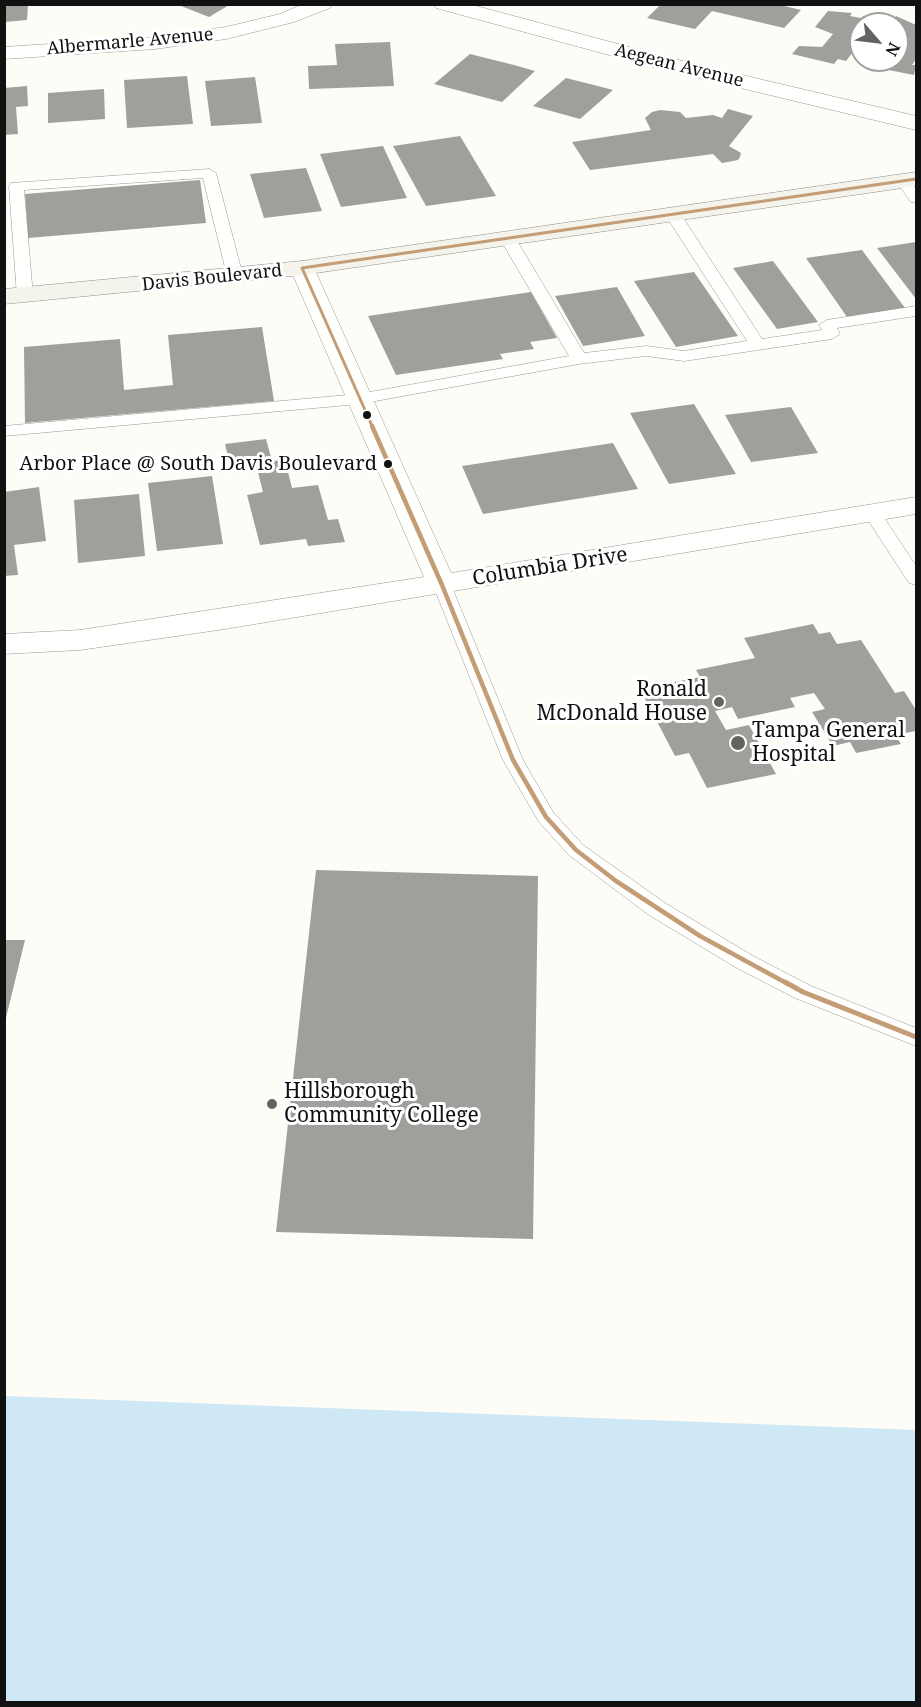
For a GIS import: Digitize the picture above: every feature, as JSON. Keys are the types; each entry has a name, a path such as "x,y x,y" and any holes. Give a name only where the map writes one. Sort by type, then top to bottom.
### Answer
{"street":[{"name":"Albermarle Avenue","path":"4,53 155,43 226,33 287,18 323,4"},
{"name":"Aegean Avenue","path":"443,4 665,63 916,123"},
{"name":"Davis Boulevard","path":"15,296 302,268 674,216 912,187"},
{"path":"302,268 442,585"},
{"name":"Columbia Drive","path":"4,644 91,638 442,585 916,506"}],"lane":[{"path":"15,296 16,186 209,173 235,276"},
{"path":"674,216 757,344"},
{"path":"507,239 579,359"},
{"path":"4,431 359,399 579,359 646,351 684,356 832,334 827,325 916,311"},
{"path":"873,514 916,579"},
{"path":"442,585 513,760 546,817 576,850 616,881 700,936 745,962 803,992 916,1037"}],"water":[{"path":"5,1396 916,1430 916,1702 5,1702"}],"building":[{"path":"4,4 28,4 27,20 4,22"},
{"path":"176,4 231,4 209,17"},
{"path":"661,4 776,4 801,10 784,28 712,11 695,29 647,18"},
{"path":"828,11 849,13 849,57 846,61 838,59 834,64 792,54 799,46 822,47 833,34 815,27"},
{"path":"909,22 916,25 916,59 912,65 916,65 914,75 899,72 909,72"},
{"path":"390,42 394,86 309,89 308,66 337,65 335,44"},
{"path":"470,54 535,71 502,102 434,84"},
{"path":"187,76 193,124 127,128 124,80"},
{"path":"255,77 262,123 211,126 205,81"},
{"path":"566,78 613,90 580,119 533,106"},
{"path":"27,86 28,106 16,107 18,134 4,135 4,88"},
{"path":"104,89 105,119 48,123 48,93"},
{"path":"728,109 753,116 729,146 741,153 738,160 722,163 713,154 590,170 572,142 651,130 645,118 652,112 660,110 680,112 686,118 713,115 722,118"},
{"path":"460,136 496,196 426,206 393,146"},
{"path":"383,146 407,198 341,207 320,154"},
{"path":"306,168 322,211 264,218 250,174"},
{"path":"200,180 206,223 28,238 25,194"},
{"path":"916,242 916,299 877,248"},
{"path":"862,250 905,308 847,317 806,258"},
{"path":"773,261 818,322 777,329 733,268"},
{"path":"694,272 738,336 676,347 634,281"},
{"path":"617,287 645,336 583,346 555,296"},
{"path":"531,292 557,338 530,342 534,349 500,354 503,359 396,375 368,316"},
{"path":"262,327 274,401 25,423 24,347 120,339 124,390 173,385 168,335"},
{"path":"694,404 736,474 669,484 630,413"},
{"path":"791,407 818,453 751,462 725,415"},
{"path":"266,439 272,461 285,460 292,488 318,485 328,520 338,519 345,542 308,546 306,539 260,545 247,495 263,492 255,461 230,464 225,444"},
{"path":"613,443 638,489 483,514 462,466"},
{"path":"212,476 223,544 157,551 148,483"},
{"path":"39,487 46,541 14,545 18,575 4,576 4,492"},
{"path":"139,494 145,556 78,563 74,500"},
{"name":"Ronald McDonald House","path":"813,624 819,634 830,632 837,644 861,640 895,693 904,691 916,710 916,731 895,735 901,744 856,753 850,742 833,746 812,712 825,709 814,693 790,698 795,707 738,719 732,707 715,711 726,730 749,725 776,774 707,788 689,753 675,756 640,689 700,677 696,670 755,658 744,638"},
{"path":"316,870 538,876 533,1239 276,1232"},
{"path":"4,940 25,940 5,1022 4,1022"}],"transit line":[{"path":"916,179 302,268 442,585 513,760 546,817 576,850 616,881 700,936 803,992 916,1037"}],"place":[{"name":"Arbor Place @ South Davis Boulevard","path":"388,464"},
{"name":"Ronald McDonald House","path":"719,702"},
{"name":"Tampa General Hospital","path":"738,743"},
{"name":"Hillsborough Community College","path":"272,1104"}]}
